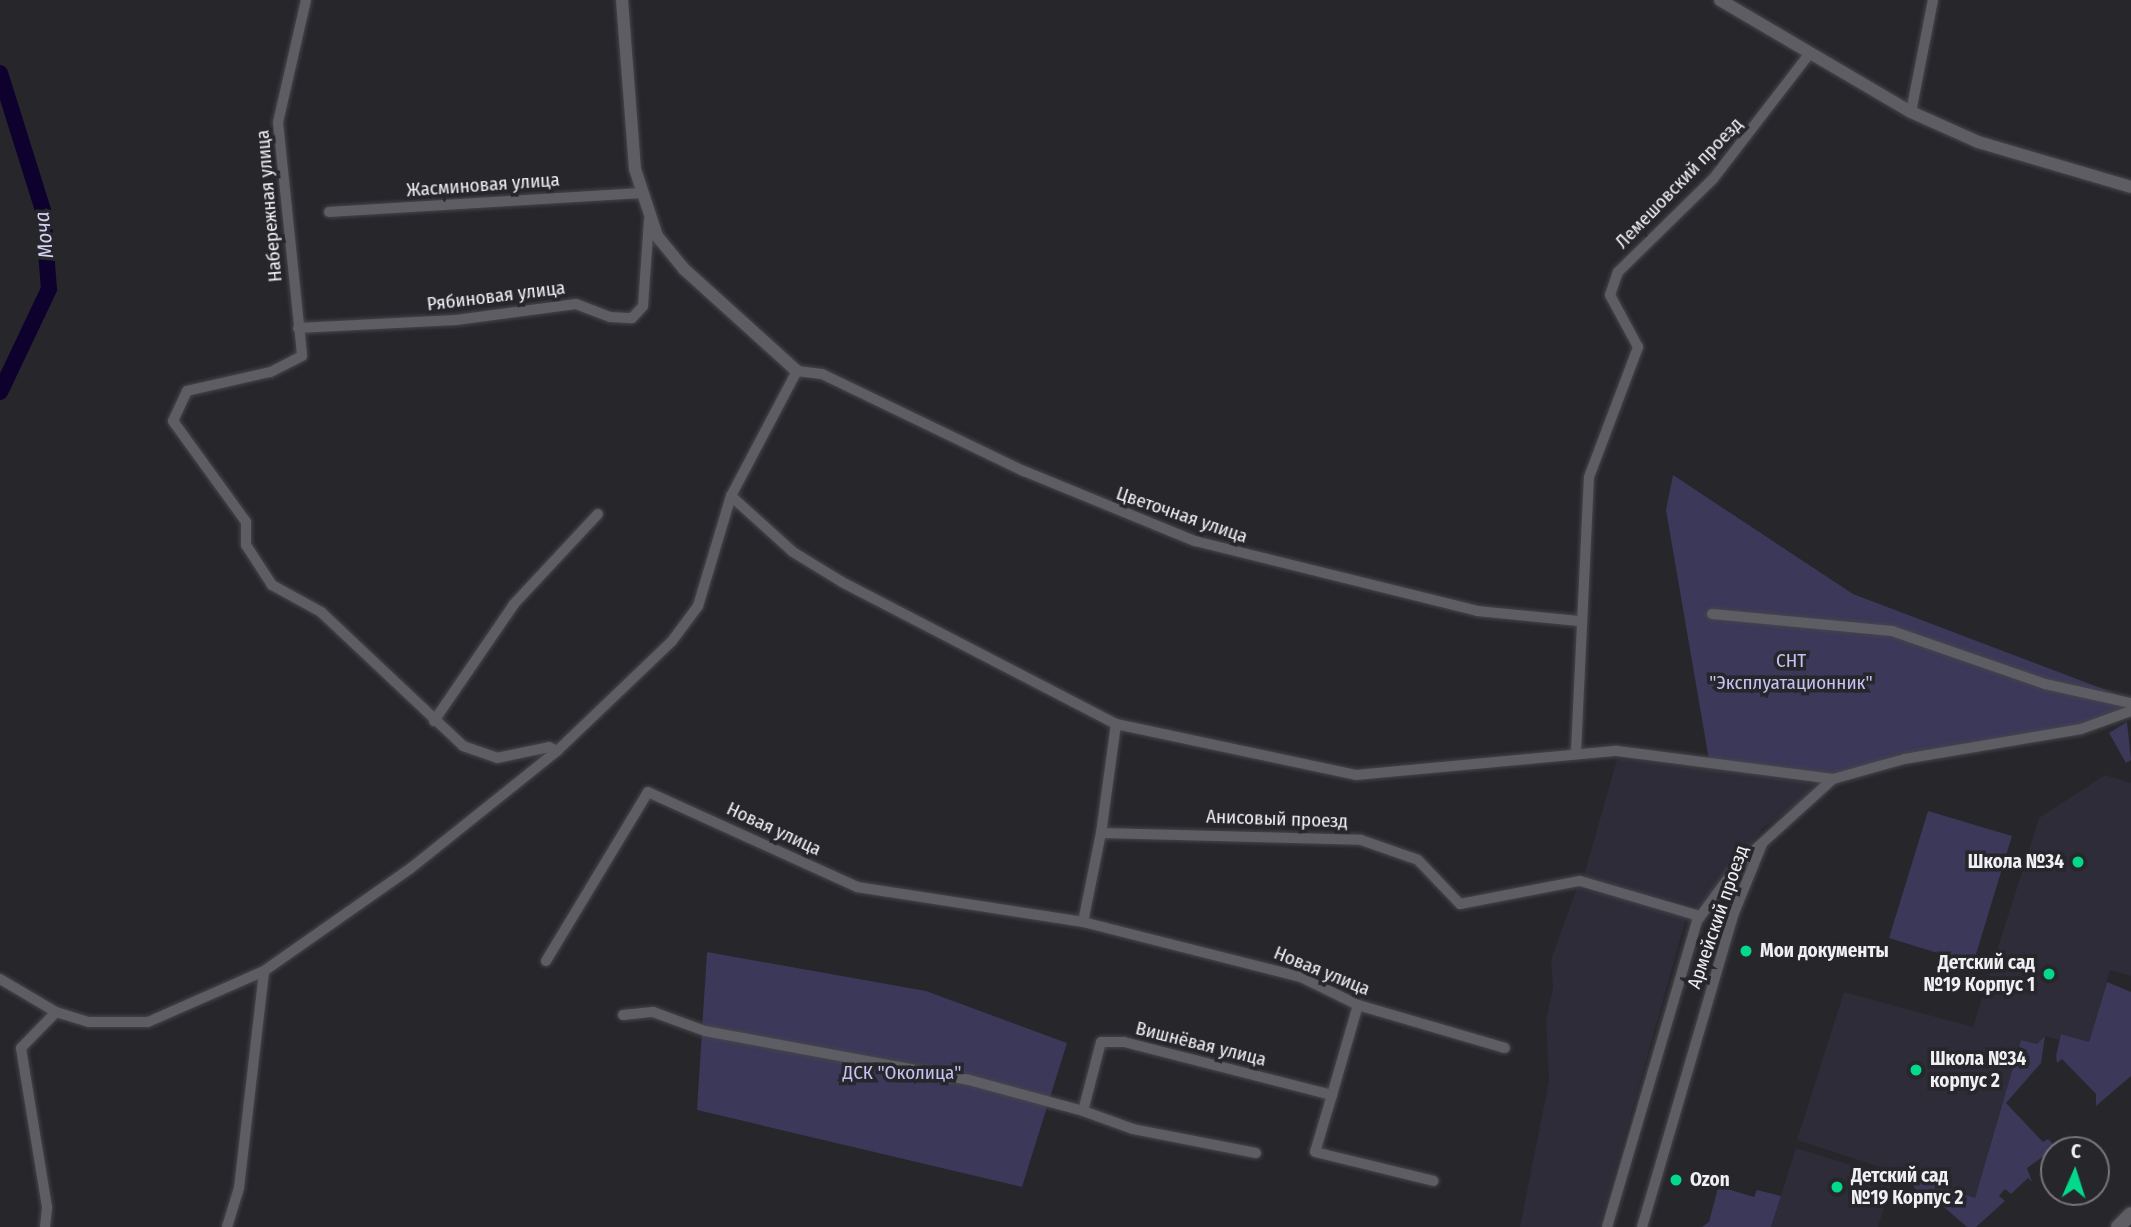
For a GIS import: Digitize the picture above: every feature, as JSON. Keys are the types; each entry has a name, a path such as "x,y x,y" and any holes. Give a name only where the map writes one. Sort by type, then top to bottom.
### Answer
{"main road":[{"path":"2119,1227 2131,1214"}],"street":[{"name":"Набережная улица","path":"306,0 278,122 302,356 270,372 187,391 173,421 246,522 246,545 257,568 272,585 321,612 434,721"},
{"path":"0,979 56,1012 89,1022 148,1022 264,971 411,868 557,751 672,641 698,607 731,496 797,371 684,269 649,218 640,193 622,0"},
{"path":"1911,111 1933,0"},
{"path":"1728,2 1911,111 1978,142 2131,187"},
{"name":"Лемешовский проезд","path":"1576,752 1579,621 1589,477 1638,347 1610,295 1618,272 1713,179 1810,53"},
{"name":"Жасминовая улица","path":"329,212 640,193"},
{"name":"Рябиновая улица","path":"298,328 456,320 576,304 610,317 632,318 643,306 649,218"},
{"name":"Цветочная улица","path":"797,371 822,374 1060,487 1195,541 1477,611 1579,621"},
{"path":"731,496 783,544 842,582 1116,724 1356,775 1576,752 1641,753 1833,779"},
{"path":"557,751 486,756 434,721 514,604 598,513"},
{"path":"1712,614 1892,631 2045,684 2131,703"},
{"name":"Армейский проезд","path":"1642,1227 1734,913 1762,842 1833,779 1904,759 2081,729 2131,711"},
{"path":"1083,922 1101,833 1116,724"},
{"name":"Новая улица","path":"546,961 648,792 857,887 1083,922 1301,977 1358,1005 1505,1048"},
{"name":"Анисовый проезд","path":"1101,833 1361,840 1418,859 1460,904 1580,881 1700,916"},
{"path":"1607,1227 1700,916 1762,842"},
{"path":"227,1227 239,1188 264,971"},
{"path":"1358,1005 1315,1152 1434,1181"},
{"path":"45,1227 47,1208 21,1048 56,1012"},
{"path":"623,1015 653,1012 705,1031 969,1080 1083,1111 1133,1129 1154,1129 1256,1153"},
{"name":"Вишнёвая улица","path":"1083,1111 1101,1042 1124,1042 1332,1095"}],"shaded area":[{"path":"1617,759 1718,768 1816,784 1814,793 1763,828 1701,907 1583,879"},
{"path":"2105,775 2131,783 2131,976 2110,970 2089,1042 2061,1034 2059,1040 2045,1036 2037,1044 2021,1040 1975,1198 1797,1140 1844,992 1973,1027 2039,818"},
{"path":"1577,888 1687,915 1599,1227 1520,1227 1549,1081 1546,1021 1553,987 1551,960"},
{"name":"Детский сад №19 Корпус 2","path":"1796,1148 1893,1178 1878,1227 1771,1227"}],"green space":[{"name":"СНТ \"Эксплуатационник\"","path":"1673,475 1853,594 2127,698 2127,711 2083,727 1900,754 1833,777 1709,760 1666,510"},
{"path":"2127,722 2131,760 2126,763 2109,733"},
{"path":"1928,811 2012,836 1973,964 1889,938"},
{"name":"ДСК \"Околица\"","path":"707,952 926,991 1067,1043 1022,1187 697,1110"},
{"path":"2107,982 2131,992 2131,1076 2096,1106 2096,1094 2062,1059 2057,1063 2056,1056 2061,1034 2089,1042"},
{"path":"2045,1036 2041,1063 2006,1103 2040,1139 2040,1159 2027,1168 2032,1182 2028,1178 2011,1194 2005,1189 1999,1196 2005,1201 1976,1227 1967,1227 1930,1195 1924,1200 1905,1175 1975,1198 2021,1040 2037,1044"},
{"path":"1720,1180 1724,1188 1754,1197 1757,1190 1781,1196 1771,1227 1702,1227 1709,1222"}],"waterway":[{"name":"Моча","path":"0,73 43,210 49,289 0,392"}],"place":[{"name":"Школа №34","path":"2078,862"},
{"name":"Мои документы","path":"1746,951"},
{"name":"Детский сад №19 Корпус 1","path":"2049,974"},
{"name":"Школа №34 корпус 2","path":"1916,1070"},
{"name":"Ozon","path":"1676,1180"},
{"name":"Детский сад №19 Корпус 2","path":"1837,1187"}]}
